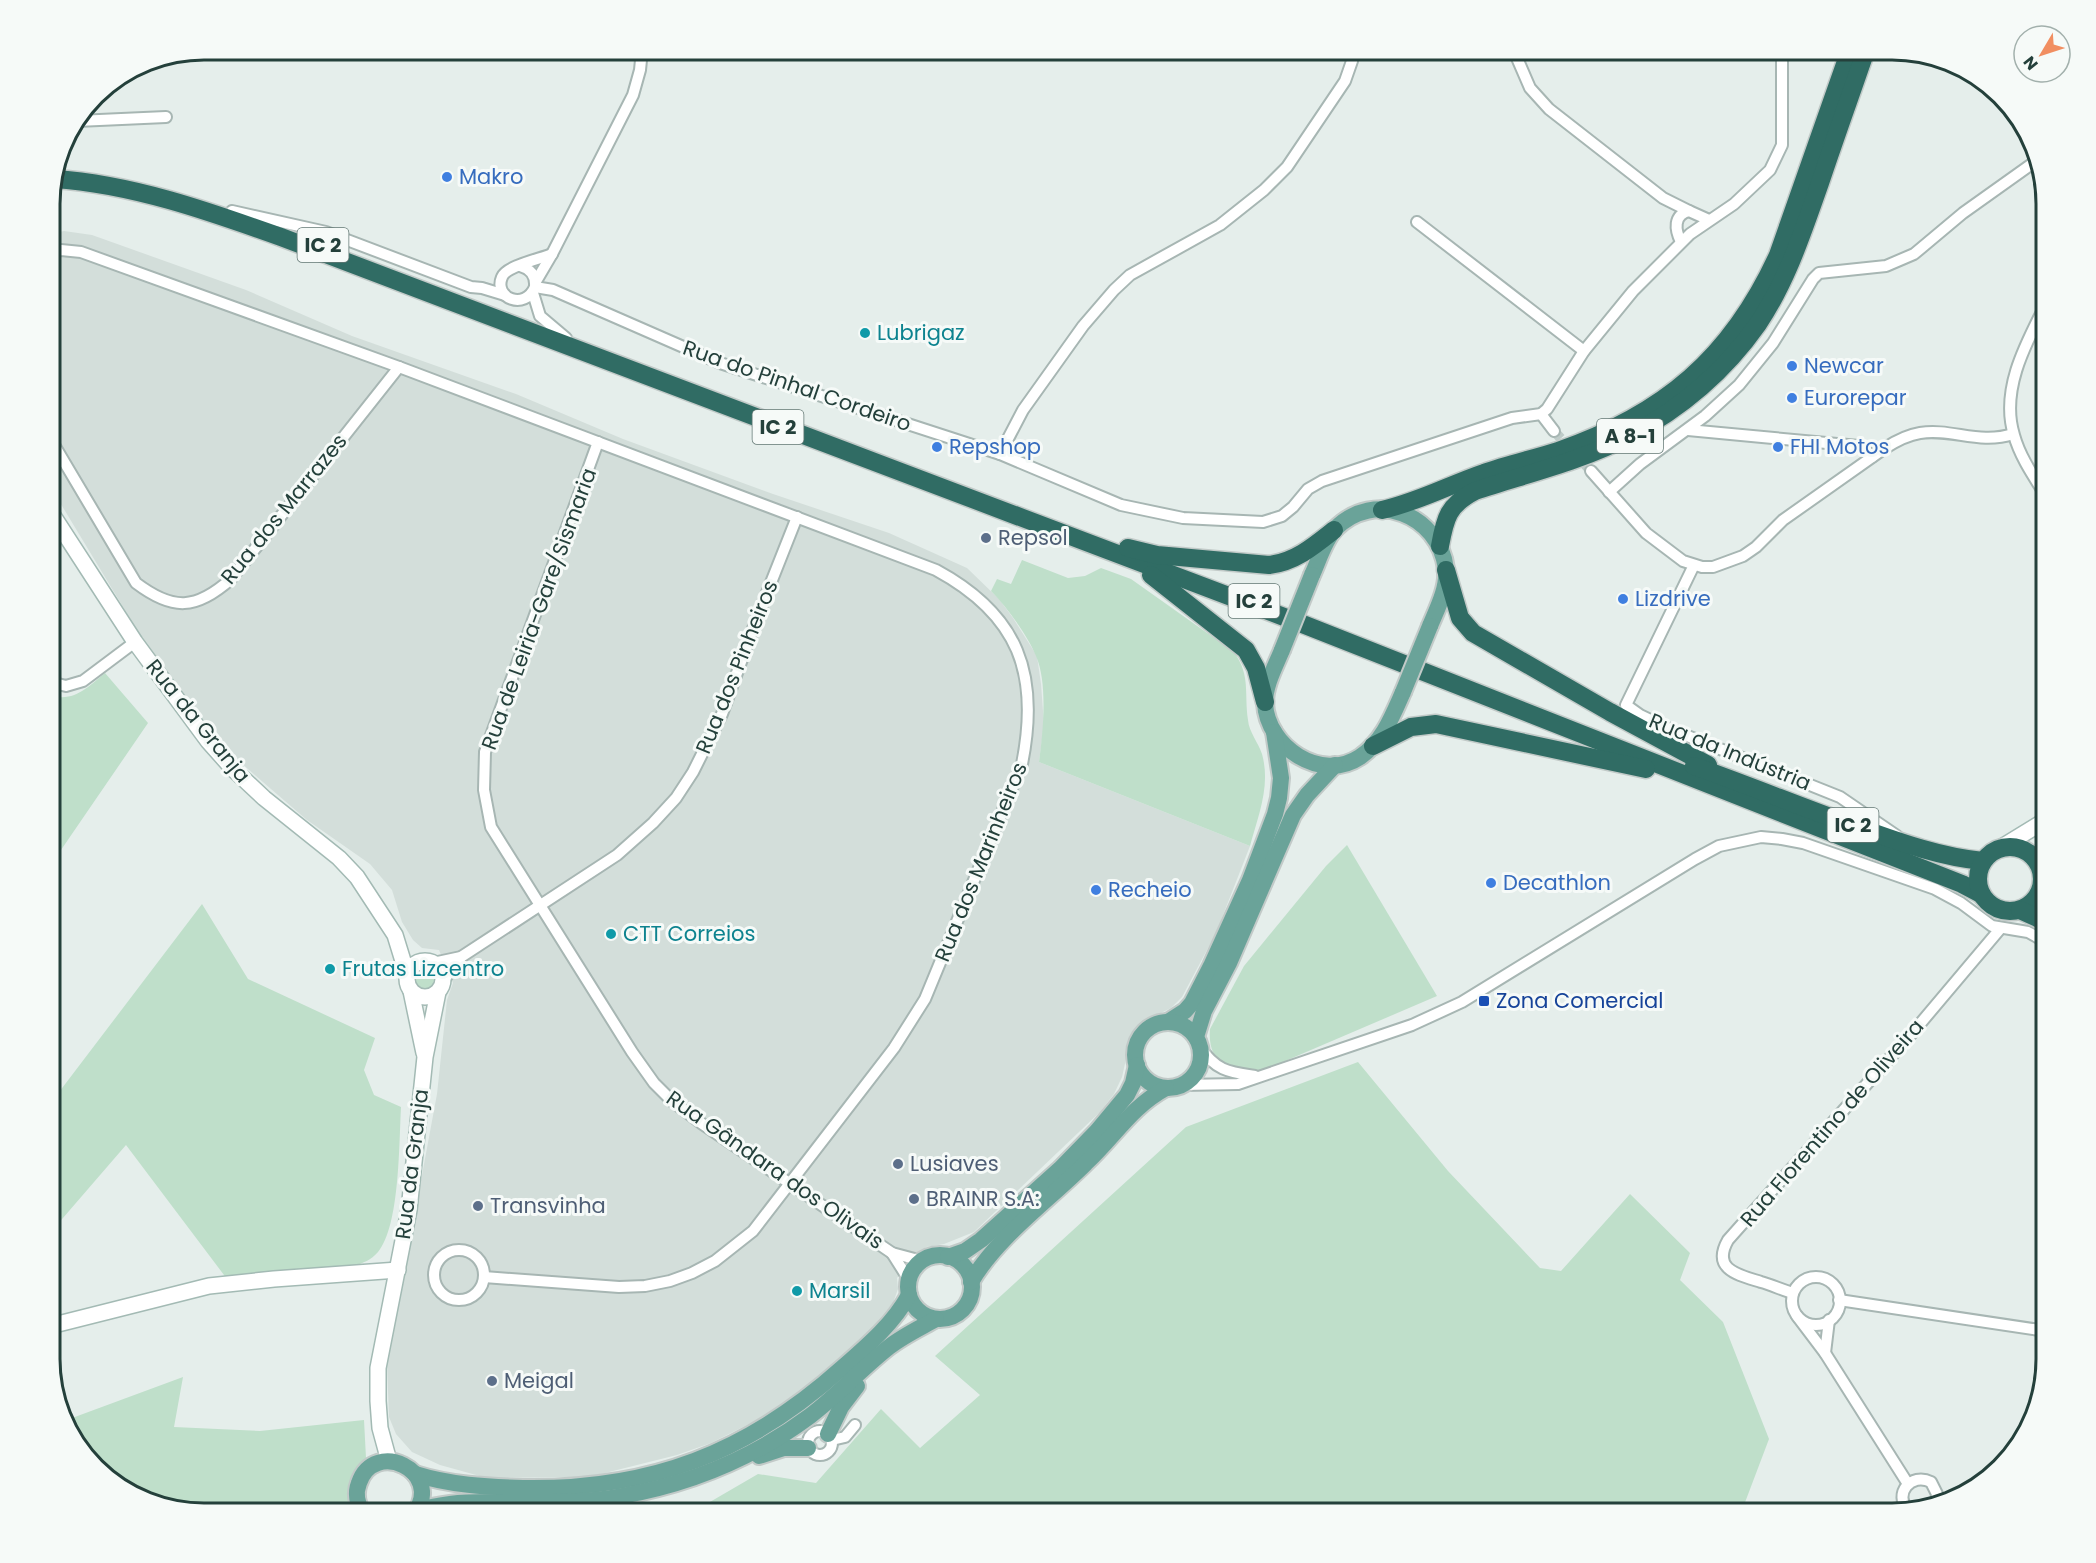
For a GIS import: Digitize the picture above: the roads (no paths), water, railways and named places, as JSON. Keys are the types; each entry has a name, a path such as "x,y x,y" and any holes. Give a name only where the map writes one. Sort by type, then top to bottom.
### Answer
{"highway":[{"name":"A 8-1","path":"1382,510 1416,501 1485,472 1557,451 1618,426 1666,398 1711,359 1748,313 1773,265 1794,212 1847,60"},
{"name":"A 8-1","path":"1440,546 1444,525 1450,511 1464,497 1475,491 1627,438 1658,420 1687,399 1734,354 1758,322 1788,269 1863,60"},
{"name":"IC 2","path":"65,168 166,188 232,211 1401,657 1801,807 1905,844 1952,857 1983,861"},
{"name":"IC 2","path":"62,180 128,191 204,209 1424,671 1962,884 1981,894 1986,901 2002,910 2020,910 2036,917"},
{"path":"1107,544 1120,545 1157,555 1269,565 1285,562 1300,555 1334,531"},
{"path":"1130,560 1168,587 1246,650 1256,668 1265,702"},
{"path":"1446,570 1460,618 1473,633 1610,712 1742,783"},
{"path":"1373,746 1411,726 1446,725 1644,768 1766,812 1788,816"},
{"path":"1981,894 1977,877 1988,854 2002,847 2013,846 2024,849 2036,860"},
{"path":"2020,910 2035,900 2036,897"}],"main road":[{"path":"415,1474 451,1484 499,1488 585,1486 631,1479 686,1464 746,1438 804,1401 875,1338 901,1309 914,1269 922,1261 935,1256 948,1257 965,1251 981,1240 1079,1150 1127,1095 1137,1065 1135,1050 1141,1035 1153,1025 1168,1022 1185,1011 1192,1003 1250,880 1279,798 1281,777 1274,732 1265,702 1269,681 1312,575 1334,531 1361,514 1382,510 1414,518 1429,530 1440,546 1446,570 1443,593 1387,728 1373,746 1357,759 1335,765 1319,765 1302,759 1294,754 1274,732"},
{"name":"Rua da Granja","path":"60,526 135,642 191,719 232,768 277,810 339,858 357,877 395,935 407,974"},
{"path":"971,1282 990,1254 1088,1162 1134,1110 1174,1086 1191,1079 1201,1060 1198,1042 1204,1011 1229,963 1293,815 1307,795 1335,765"},
{"path":"2002,847 2036,826"},
{"name":"Rua da Granja","path":"395,935 428,962"},
{"path":"428,962 441,970 440,987 427,998 411,991 407,974 415,964 428,962"},
{"name":"Rua da Granja","path":"380,1428 378,1393 380,1355 409,1210 424,1057 440,987"},
{"name":"Rua da Granja","path":"411,991 424,1057"},
{"path":"1168,1022 1187,1027 1198,1042"},
{"path":"1137,1065 1148,1081 1174,1086"},
{"path":"909,1287 916,1308 936,1319 946,1319 964,1309 969,1300 971,1282 966,1269 948,1257"},
{"path":"60,1323 209,1286 398,1270"},
{"path":"718,1468 757,1449 804,1420 897,1341 936,1319"},
{"path":"830,1437 841,1407 879,1356"},
{"path":"380,1428 389,1461"},
{"path":"371,1467 380,1428"},
{"path":"456,1503 557,1503 598,1500 646,1491 784,1449 808,1448"},
{"path":"358,1503 357,1486 360,1478 371,1467 389,1461 404,1464 415,1474 422,1492 419,1503"}],"street":[{"path":"232,211 326,232 471,287 482,288 519,301 529,297 534,288 633,95 641,60"},
{"path":"1000,454 1023,410 1083,326 1114,290 1130,275 1220,225 1264,190 1287,166 1345,81 1352,60"},
{"path":"1518,60 1530,88 1549,109 1663,198 1709,220"},
{"path":"1554,431 1541,414 1547,409 1584,351 1633,291 1681,242 1734,204 1753,187 1770,170 1779,156 1782,145 1782,60"},
{"path":"87,121 166,117"},
{"path":"1609,492 1645,460 1715,408 1751,372 1819,273 1886,266 1905,259 1962,213 2030,165"},
{"path":"1663,198 1677,224 1681,242"},
{"path":"1677,224 1681,214 1689,211"},
{"path":"1417,222 1584,351"},
{"path":"60,250 81,252 598,442"},
{"path":"505,295 501,285 502,278 508,269 552,254"},
{"path":"520,266 530,271 540,316 566,338"},
{"path":"482,288 502,278"},
{"name":"Rua do Pinhal Cordeiro","path":"534,288 554,290 720,363 1000,454 1121,505 1183,518 1263,522 1282,516 1308,489 1322,481 1512,418 1541,414"},
{"path":"2036,325 2015,374 2010,398 2013,434 2036,478"},
{"name":"Rua dos Marrazes","path":"60,455 136,583 154,596 177,603 196,602 215,593 231,579 399,367"},
{"path":"1688,430 1859,446 1872,457"},
{"path":"1591,471 1646,533 1683,561 1713,567 1743,556 1756,547 1783,520 1901,438 1931,432 1991,439 2013,434"},
{"name":"Rua dos Marinheiros","path":"484,1277 619,1287 645,1286 670,1281 715,1262 753,1232 894,1048 925,999 1022,764 1029,723 1028,688 1018,651 1009,632 982,602 961,584 936,570 598,442"},
{"name":"Rua de Leiria-Gare/Sismaria","path":"541,906 491,827 484,790 485,752 598,442"},
{"name":"Rua dos Pinheiros","path":"440,987 461,957 617,855 653,824 676,798 693,772 722,714 797,518"},
{"name":"Rua da Indústria","path":"1694,565 1626,705 1640,715 1665,727 1840,797 1892,831 1905,844"},
{"path":"60,684 66,686 83,681 135,642"},
{"path":"1174,1086 1238,1084 1412,1025 1462,1002 1719,846 1761,837 1782,839 1824,849 1935,889 1961,903 1992,926 2028,932 2036,936"},
{"name":"Rua Gândara dos Olivais","path":"541,906 632,1052 654,1083 673,1102 701,1124 892,1253 922,1261"},
{"name":"Rua Florentino de Oliveira","path":"1793,1293 1742,1277 1729,1270 1723,1257 1728,1240 1914,1031 2000,929"},
{"name":"Rua dos Pinheiros","path":"428,962 461,957"},
{"path":"1198,1042 1207,1058 1218,1068 1258,1077"},
{"path":"465,1251 479,1261 484,1277 478,1292 464,1300 457,1300 442,1294 435,1281 434,1273 437,1264 449,1253 465,1251"},
{"name":"Rua Gândara dos Olivais","path":"892,1253 909,1287"},
{"path":"1797,1316 1809,1323 1822,1323 1828,1320 1834,1315 1839,1300 1834,1286 1823,1278 1808,1278 1796,1286 1792,1301 1797,1316 1826,1353 1908,1484"},
{"path":"1839,1300 2036,1330"},
{"path":"1826,1353 1828,1320"},
{"path":"830,1437 830,1452 822,1456 814,1454 808,1448 808,1440 813,1433 821,1431 830,1437 844,1437 855,1425"},
{"path":"1904,1503 1903,1492 1908,1484 1920,1479 1930,1482 1937,1495"}],"tunnel":[{"path":"1554,431 1591,471"}],"place":[{"name":"Makro","path":"447,177"},
{"name":"Lubrigaz","path":"865,333"},
{"name":"Newcar","path":"1792,366"},
{"name":"Eurorepar","path":"1792,398"},
{"name":"Repshop","path":"937,447"},
{"name":"FHI Motos","path":"1778,447"},
{"name":"Repsol","path":"986,538"},
{"name":"Lizdrive","path":"1623,599"},
{"name":"Decathlon","path":"1491,883"},
{"name":"Recheio","path":"1096,890"},
{"name":"CTT Correios","path":"611,934"},
{"name":"Frutas Lizcentro","path":"330,969"},
{"name":"Zona Comercial","path":"1484,1001"},
{"name":"Lusiaves","path":"898,1164"},
{"name":"BRAINR S.A:","path":"914,1199"},
{"name":"Transvinha","path":"478,1206"},
{"name":"Marsil","path":"797,1291"},
{"name":"Meigal","path":"492,1381"}]}
